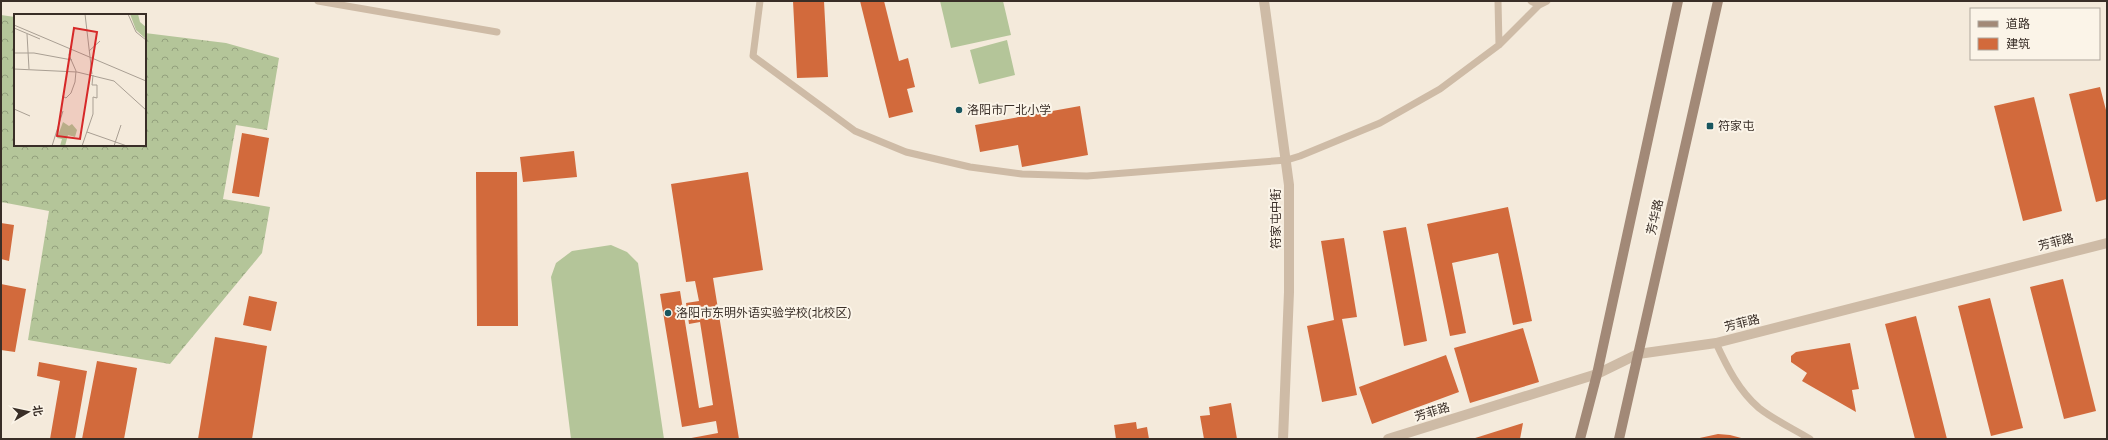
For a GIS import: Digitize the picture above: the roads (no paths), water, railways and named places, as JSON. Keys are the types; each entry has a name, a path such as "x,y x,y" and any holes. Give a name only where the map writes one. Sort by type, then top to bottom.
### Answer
{"main road":[{"name":"芳华路","path":"1580,439 1597,374 1678,1"},
{"name":"芳华路","path":"1619,439 1718,1"}],"street":[{"name":"符家屯中街","path":"1264,1 1287,160 1289,185 1289,292 1282,439"},
{"name":"芳菲路","path":"1388,439 1597,374 1638,354 1716,343 2107,243"}],"lane":[{"path":"318,1 497,32"},
{"path":"760,1 753,56 855,131 906,152 970,167 1007,172 1088,176 1287,160 1380,123 1440,89 1499,45 1539,5 1547,1"},
{"path":"1498,1 1499,45"},
{"path":"1531,1 1539,5"},
{"path":"1716,343 1728,369 1740,388 1760,408 1810,439"}],"place":[{"name":"洛阳市厂北小学","path":"959,110"},
{"name":"符家屯","path":"1710,126"},
{"name":"洛阳市东明外语实验学校(北校区)","path":"668,313"}]}
